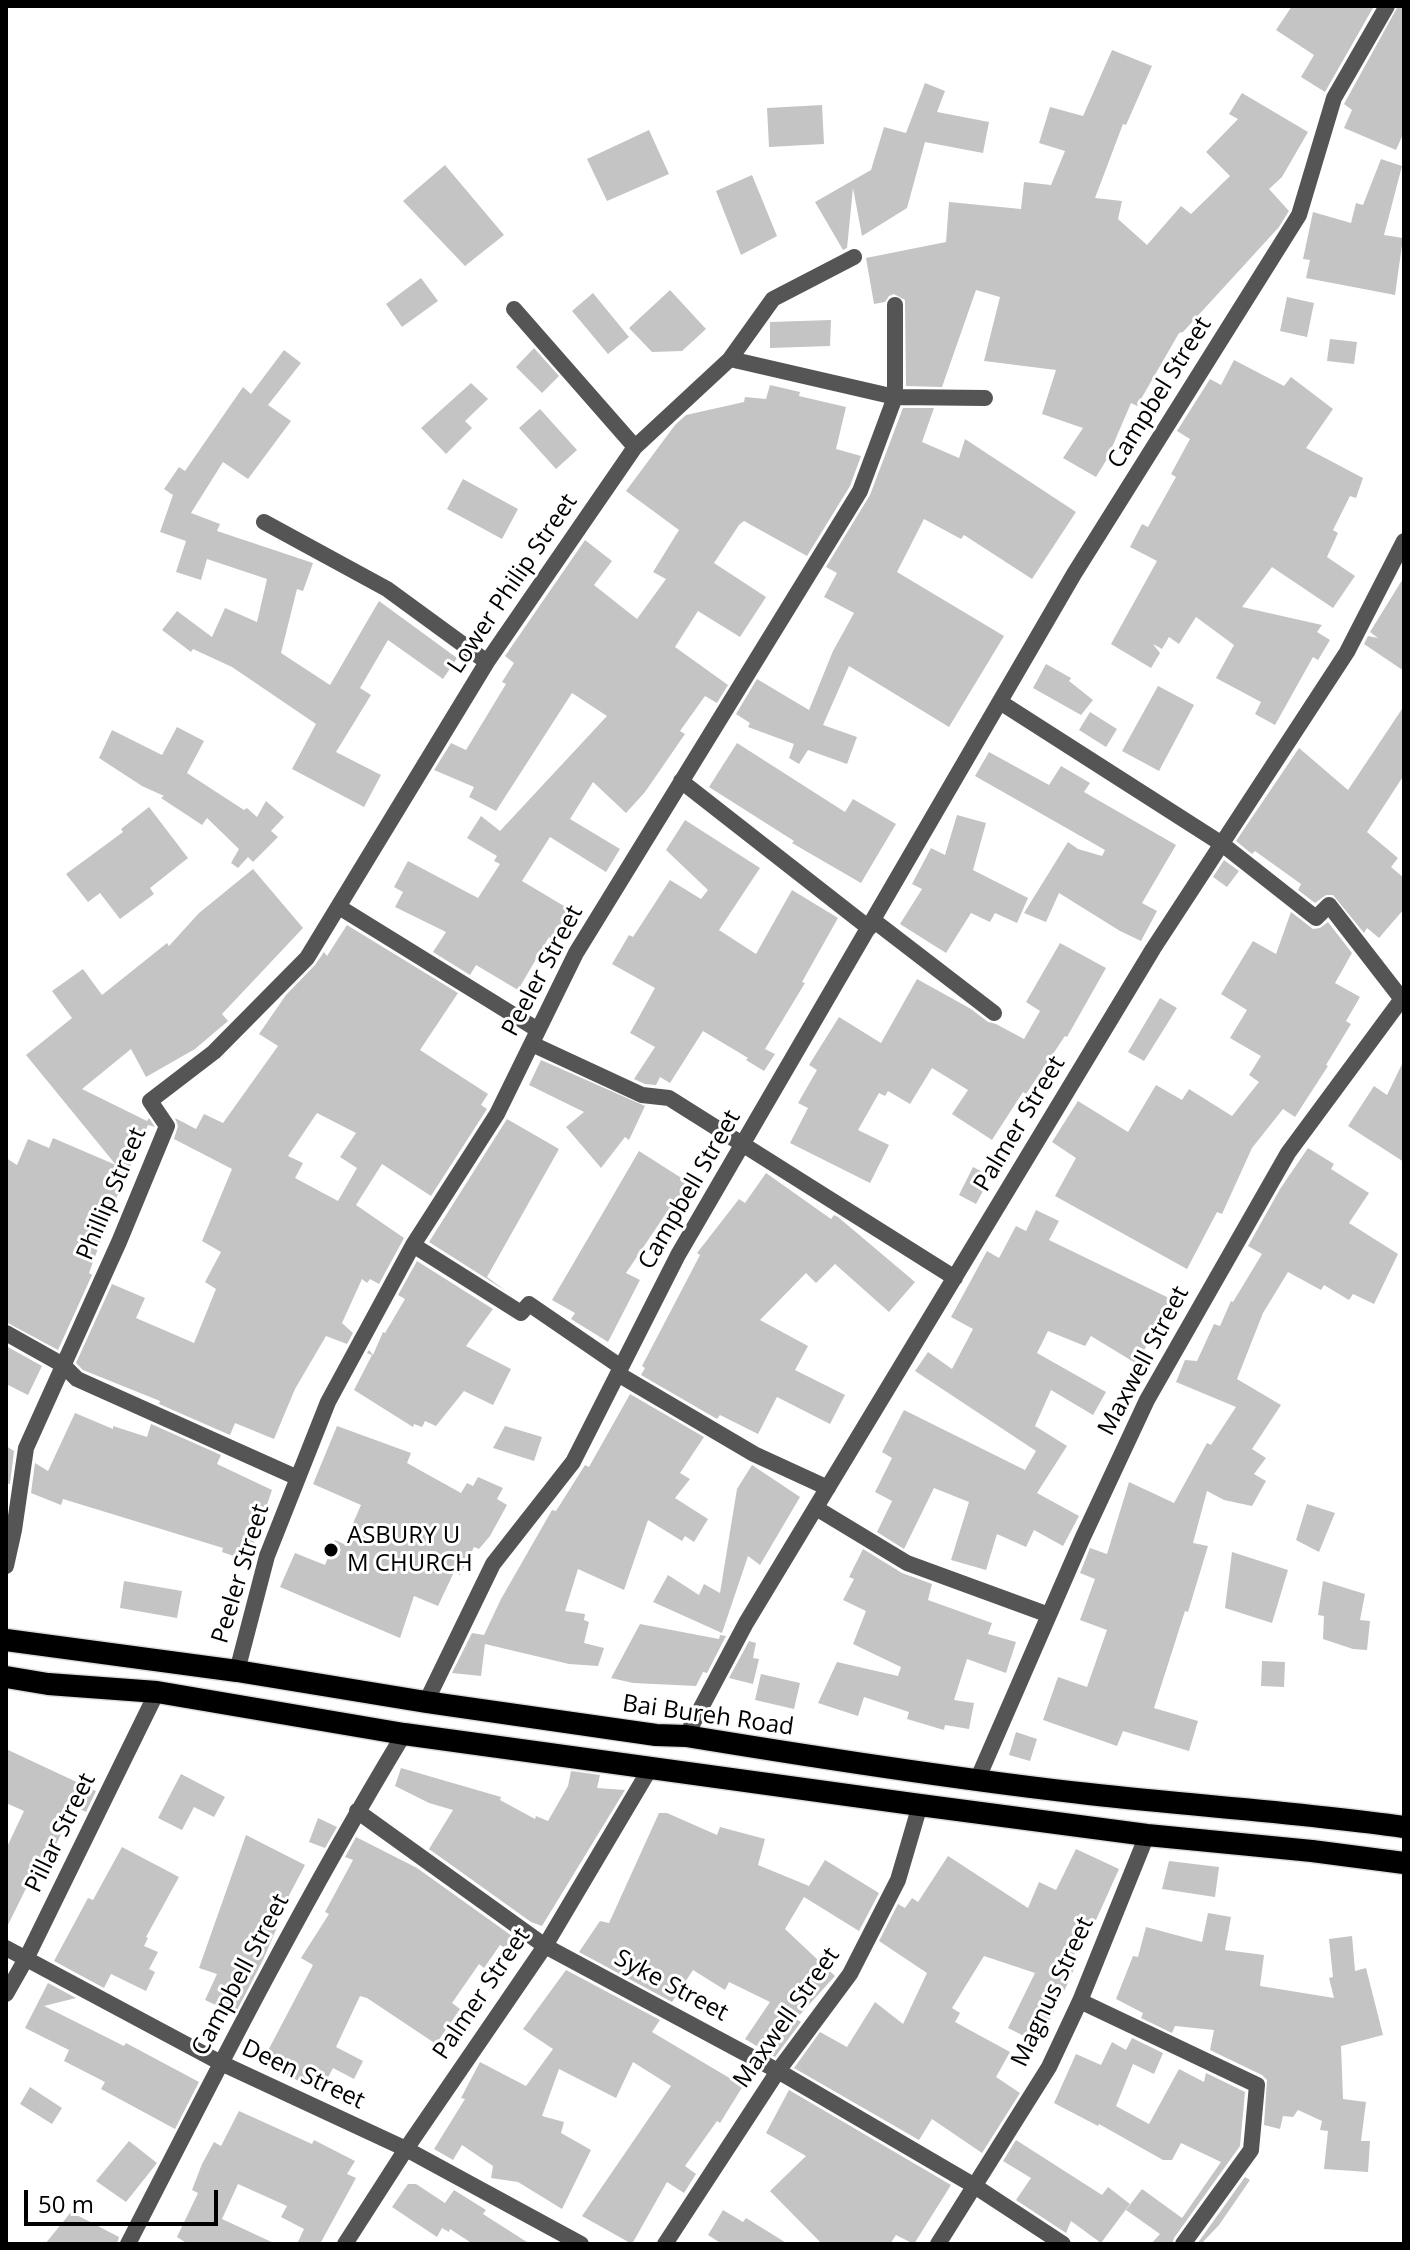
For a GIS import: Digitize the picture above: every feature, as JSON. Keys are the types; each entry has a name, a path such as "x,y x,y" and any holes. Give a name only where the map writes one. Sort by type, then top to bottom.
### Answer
{"highway":[{"name":"Bai Bureh Road","path":"6,1640 237,1671 656,1735 686,1736 893,1770 1404,1827"},
{"path":"6,1677 48,1684 157,1692 404,1734 920,1805 1147,1835 1404,1863"}],"street":[{"name":"Campbel Street","path":"1000,702 1074,574 1299,215 1334,98 1387,6"},
{"name":"Lower Philip Street","path":"339,907 487,662 633,449 730,359 773,299 854,257"},
{"name":"Peeler Street","path":"237,1671 267,1556 328,1402 413,1245 497,1114 576,953 860,491 895,397 895,305"},
{"path":"514,309 635,447 633,449"},
{"path":"730,359 895,397 985,398"},
{"path":"264,522 387,589 487,662"},
{"name":"Palmer Street","path":"686,1736 746,1623 1153,949 1347,652 1404,541"},
{"path":"1000,702 1222,844 1316,918 1329,905 1403,997"},
{"name":"Campbell Street","path":"426,1702 493,1564 573,1462 678,1255 1000,702"},
{"path":"681,781 994,1013"},
{"path":"339,907 535,1037 642,1095 669,1098 955,1278"},
{"name":"Phillip Street","path":"6,1566 26,1448 119,1242 167,1126 150,1101 214,1052 307,958 339,907"},
{"name":"Maxwell Street","path":"978,1778 1147,1400 1288,1153 1403,997"},
{"path":"413,1245 521,1313 529,1304 620,1370 754,1454 828,1488"},
{"path":"6,1333 63,1365 77,1379 298,1478"},
{"path":"816,1508 907,1563 1049,1615"},
{"name":"Pillar Street","path":"6,1994 157,1692"},
{"name":"Campbell Street","path":"128,2244 221,2063 357,1811 404,1734"},
{"name":"Palmer Street","path":"345,2244 545,1946 651,1767"},
{"name":"Maxwell Street","path":"665,2244 778,2071 850,1974 898,1880 920,1805"},
{"name":"Syke Street","path":"357,1811 545,1946 778,2071 973,2185 1063,2244"},
{"name":"Magnus Street","path":"938,2244 1049,2067 1080,2001 1147,1835"},
{"name":"Deen Street","path":"6,1948 221,2063 406,2149 581,2244"},
{"path":"1080,2001 1257,2085 1251,2150 1183,2244"}],"building":[{"path":"1292,6 1374,6 1325,92 1301,77 1314,55 1276,30"},
{"path":"1398,6 1404,6 1404,132 1396,150 1344,128 1352,110 1344,104"},
{"path":"1112,50 1152,66 1126,125 1123,124 1095,198 1122,201 1118,219 1147,245 1181,206 1191,214 1230,176 1206,152 1238,119 1229,114 1242,93 1308,132 1282,177 1269,189 1289,211 1279,227 1179,333 1137,406 1131,403 1096,477 1063,458 1083,428 1042,414 1056,370 984,361 1000,297 976,290 942,387 906,386 905,300 894,294 885,302 874,304 866,258 946,242 949,202 1021,209 1024,182 1051,185 1065,151 1039,143 1050,107 1083,116"},
{"path":"925,83 945,91 937,112 989,122 983,153 925,142 907,208 862,236 853,188 847,248 843,250 815,202 871,170 884,127 906,133"},
{"path":"822,105 824,144 769,147 767,108"},
{"path":"649,130 669,174 607,201 587,159"},
{"path":"1381,159 1402,166 1384,235 1403,238 1395,295 1306,278 1310,260 1303,259 1313,212 1351,223 1356,203 1363,205"},
{"path":"445,165 504,235 465,266 403,201"},
{"path":"752,175 777,236 741,255 716,191"},
{"path":"421,278 438,301 402,327 386,304"},
{"path":"670,290 706,329 682,351 652,352 629,328"},
{"path":"593,293 629,337 608,354 572,311"},
{"path":"1287,297 1314,303 1307,337 1280,331"},
{"path":"831,320 830,346 770,348 770,322"},
{"path":"1330,339 1357,342 1354,364 1327,361"},
{"path":"534,348 559,376 542,393 516,367"},
{"path":"284,350 301,363 268,405 291,421 248,479 223,462 191,513 220,524 217,531 313,563 303,591 297,589 281,653 330,685 379,601 457,658 443,679 388,640 360,688 371,695 336,752 381,775 364,807 292,769 316,724 232,667 193,649 191,652 162,630 177,611 212,637 225,608 257,622 267,579 207,559 201,580 176,572 186,541 160,532 173,495 164,489 179,467 185,471 243,387 251,394"},
{"path":"1234,360 1284,386 1291,377 1333,409 1306,448 1363,478 1356,498 1350,496 1333,530 1338,533 1327,557 1355,576 1333,608 1272,567 1242,607 1322,625 1317,632 1330,640 1318,660 1313,657 1275,725 1255,714 1261,702 1216,678 1234,645 1196,617 1179,644 1169,637 1162,649 1153,644 1160,653 1151,668 1111,644 1157,561 1130,547 1142,524 1148,527 1176,477 1171,474 1190,439 1177,431 1210,379 1221,385"},
{"path":"471,383 488,399 465,421 472,428 446,454 421,428"},
{"path":"770,385 800,392 799,396 846,407 836,449 861,456 850,486 807,556 744,521 739,525 714,563 766,597 740,637 698,611 675,647 728,685 717,703 705,696 680,731 685,734 645,792 626,813 593,782 570,819 620,849 606,872 550,837 522,881 574,912 556,942 549,937 518,990 476,965 470,975 433,952 446,932 395,907 403,892 394,887 408,861 478,898 500,864 494,861 497,856 467,838 481,816 500,831 607,716 572,693 496,811 469,797 474,787 434,770 451,743 466,750 506,684 502,682 514,663 505,656 585,540 612,561 594,585 637,619 666,579 653,572 679,530 626,491 675,425 686,415 744,402 745,397 766,399"},
{"path":"903,408 934,408 922,442 959,458 965,439 1076,512 1032,579 964,535 961,539 924,519 897,572 1004,636 949,727 849,666 823,725 857,737 847,764 808,750 799,764 789,758 794,744 748,727 750,723 736,714 757,679 809,710 833,651 854,613 824,597 837,573 826,567 870,495"},
{"path":"540,409 577,450 556,469 519,428"},
{"path":"463,479 518,509 502,539 447,509"},
{"path":"1404,577 1404,671 1364,644 1368,636 1378,638 1370,632"},
{"path":"1046,664 1071,678 1069,681 1093,700 1081,715 1033,688"},
{"path":"1158,686 1194,705 1159,771 1122,751"},
{"path":"1404,706 1404,775 1367,832 1398,858 1391,867 1404,878 1404,909 1379,938 1367,928 1364,933 1333,895 1326,895 1315,903 1298,890 1301,884 1236,841 1299,748 1348,790"},
{"path":"1090,712 1117,729 1106,747 1079,730"},
{"path":"177,727 204,741 187,773 257,817 266,801 284,817 271,831 278,837 253,862 248,857 238,868 231,863 239,849 207,818 202,825 161,798 164,796 142,786 99,758 112,730 162,755"},
{"path":"737,743 845,812 853,799 896,824 861,883 792,843 794,841 709,787"},
{"path":"989,752 1049,785 1061,766 1090,783 1084,792 1176,845 1142,903 1157,911 1141,941 1059,893 1046,922 1024,913 1068,842 1078,849 1102,856 1105,850 975,776"},
{"path":"149,807 188,858 150,888 154,894 120,919 100,893 88,902 66,874 123,832 121,829"},
{"path":"957,815 986,823 973,870 1028,898 1017,923 995,913 990,922 971,913 946,953 900,924 922,889 912,884 931,848 945,855"},
{"path":"685,820 760,868 719,930 756,954 792,890 838,918 802,982 805,983 765,1049 775,1054 764,1071 703,1031 670,1083 660,1077 656,1085 645,1084 634,1079 655,1047 630,1033 655,988 612,964 629,935 633,937 670,880 701,899 708,890 666,850"},
{"path":"1224,860 1239,871 1227,887 1213,877"},
{"path":"253,869 303,928 222,1014 228,1021 195,1049 146,1077 131,1049 82,1089 147,1121 149,1118 155,1127 148,1125 116,1199 89,1273 92,1275 58,1350 6,1322 6,1158 17,1165 28,1139 49,1148 53,1138 116,1165 26,1055 72,1018 52,991 83,969 102,995 167,943 169,946 199,913"},
{"path":"1291,912 1313,929 1328,922 1352,953 1335,983 1360,997 1346,1021 1351,1024 1295,1117 1283,1109 1252,1148 1222,1214 1217,1212 1187,1269 1055,1196 1076,1158 1052,1142 1078,1101 1128,1132 1156,1085 1182,1100 1189,1089 1232,1116 1259,1082 1249,1075 1261,1056 1230,1038 1247,1010 1221,994 1253,941 1276,954"},
{"path":"347,925 458,993 420,1050 488,1094 481,1105 487,1109 431,1196 382,1164 356,1205 404,1238 379,1284 370,1279 367,1283 362,1279 342,1323 353,1333 347,1344 326,1336 295,1389 274,1439 235,1423 230,1435 159,1404 160,1401 83,1370 76,1363 112,1284 145,1298 136,1318 194,1343 216,1289 205,1282 221,1252 202,1241 232,1169 174,1139 178,1126 175,1118 196,1129 204,1114 223,1123 278,1046 259,1034 286,995 324,952 327,956","holes":["317,1113 356,1133 340,1157 357,1168 338,1201 295,1178 303,1163 288,1156"]},
{"path":"1060,943 1106,968 1067,1037 1026,1094 1023,1092 992,1140 952,1114 968,1090 932,1068 910,1104 888,1091 885,1096 879,1093 858,1130 889,1145 870,1183 790,1143 808,1108 798,1103 817,1070 809,1065 839,1017 881,1043 917,979 988,1022 1024,1039 1040,1011 1026,1002"},
{"path":"1160,998 1177,1008 1144,1061 1128,1052"},
{"path":"541,1060 645,1106 629,1140 625,1137 601,1168 566,1127 584,1112 529,1085"},
{"path":"1404,1060 1404,1162 1348,1126 1374,1086 1387,1095"},
{"path":"507,1119 559,1149 487,1277 506,1291 429,1242"},
{"path":"1308,1148 1334,1164 1331,1169 1369,1193 1349,1223 1398,1254 1374,1304 1353,1294 1349,1300 1324,1285 1321,1290 1288,1272 1263,1313 1237,1379 1281,1405 1252,1449 1266,1458 1254,1474 1266,1481 1252,1506 1224,1500 1207,1491 1193,1543 1208,1546 1154,1708 1198,1721 1189,1751 1123,1731 1117,1746 1043,1720 1058,1677 1087,1687 1107,1630 1080,1620 1095,1579 1080,1573 1090,1548 1107,1554 1129,1482 1174,1503 1207,1443 1211,1445 1236,1407 1176,1382 1185,1360 1197,1361 1214,1324 1220,1326 1231,1301 1262,1254 1248,1246 1280,1189"},
{"path":"639,1151 694,1186 682,1205 675,1200 626,1273 640,1280 608,1342 571,1319 575,1313 552,1300"},
{"path":"973,1167 991,1176 976,1204 959,1195"},
{"path":"766,1173 831,1219 834,1215 838,1217 915,1282 889,1312 835,1264 816,1283 806,1273 760,1320 808,1346 795,1370 845,1395 830,1424 777,1397 758,1434 720,1415 717,1419 641,1375 645,1368 642,1366 700,1255 697,1253 739,1199 745,1203"},
{"path":"1036,1210 1059,1221 1049,1240 1171,1299 1137,1364 1091,1336 1085,1346 1048,1331 1037,1353 1106,1392 1093,1415 1051,1390 1035,1426 1067,1446 1037,1493 1079,1516 1063,1546 1034,1530 1026,1547 997,1534 986,1570 951,1560 969,1502 934,1488 904,1549 877,1532 892,1501 875,1492 892,1458 882,1452 904,1410 1025,1470 1036,1451 915,1371 928,1352 952,1369 973,1329 951,1317 987,1251 999,1258 1016,1226 1026,1231"},
{"path":"417,1261 493,1309 466,1346 511,1369 493,1405 464,1391 436,1426 425,1421 422,1427 414,1424 413,1427 354,1390 372,1355 367,1353 369,1350 373,1355 383,1332 405,1299 398,1295"},
{"path":"6,1346 42,1366 28,1395 6,1384"},
{"path":"630,1394 704,1437 680,1473 690,1479 675,1498 708,1519 694,1542 685,1536 682,1541 648,1520 624,1590 578,1569 565,1611 585,1614 584,1620 589,1622 584,1643 604,1648 598,1666 569,1664 485,1644 481,1676 452,1673 472,1633 484,1635 552,1510 556,1511 585,1465 589,1467"},
{"path":"75,1413 113,1429 113,1426 147,1437 151,1424 221,1455 217,1464 272,1490 248,1561 222,1552 223,1548 63,1499 61,1505 31,1493 35,1463 48,1471"},
{"path":"337,1426 411,1453 407,1463 461,1493 467,1483 473,1486 478,1477 503,1488 497,1499 507,1505 490,1536 479,1549 474,1547 460,1575 454,1572 438,1606 414,1596 400,1638 280,1587 295,1553 325,1565 335,1540 344,1544 361,1505 313,1484"},
{"path":"505,1426 542,1437 534,1461 493,1448"},
{"path":"6,1446 14,1451 10,1484 6,1483"},
{"path":"752,1465 800,1497 760,1565 748,1556 722,1633 653,1602 668,1575 699,1595 704,1584 720,1593 737,1489"},
{"path":"1307,1504 1335,1513 1319,1552 1296,1540"},
{"path":"863,1549 902,1573 932,1584 928,1600 992,1623 988,1634 1016,1642 1006,1673 967,1659 954,1700 974,1703 969,1729 945,1725 944,1730 907,1719 909,1712 864,1697 858,1716 818,1703 837,1662 898,1676 901,1667 853,1644 866,1611 843,1600 854,1579 849,1577"},
{"path":"1232,1552 1288,1570 1272,1623 1225,1608"},
{"path":"124,1581 182,1591 177,1618 120,1608"},
{"path":"1323,1581 1365,1594 1360,1620 1370,1621 1367,1650 1353,1649 1323,1639 1324,1616 1318,1615"},
{"path":"640,1624 719,1639 720,1635 726,1636 707,1673 703,1672 696,1686 633,1683 611,1678"},
{"path":"749,1641 756,1643 753,1658 759,1659 753,1684 729,1678"},
{"path":"1262,1661 1285,1662 1284,1687 1261,1686"},
{"path":"761,1674 800,1683 794,1709 755,1700"},
{"path":"1016,1732 1037,1739 1030,1761 1009,1755"},
{"path":"6,1749 96,1791 86,1812 74,1806 47,1864 40,1860 6,1929 6,1849 24,1811 6,1803"},
{"path":"401,1768 501,1797 500,1800 535,1819 536,1816 548,1821 568,1786 571,1771 600,1775 597,1788 625,1790 542,1926 531,1922 429,1849 453,1810 429,1803 395,1786"},
{"path":"181,1774 225,1797 214,1817 194,1807 182,1830 158,1818"},
{"path":"659,1813 667,1813 717,1835 720,1827 765,1839 758,1865 809,1886 825,1860 879,1893 859,1931 804,1897 785,1929 835,1976 796,2019 801,2022 775,2057 745,2039 770,2002 729,1982 725,1990 693,1970 672,2002 579,1952 600,1921 609,1923"},
{"path":"318,1818 337,1827 325,1848 309,1842"},
{"path":"246,1835 305,1865 274,1924 278,1925 263,1960 235,2014 205,2000 217,1974 199,1968"},
{"path":"356,1837 417,1868 519,1941 512,1952 500,1945 484,1968 479,1964 452,2003 460,2009 436,2044 360,1996 336,2047 363,2061 354,2079 333,2068 323,2087 315,2082 312,2088 262,2062 313,1965 301,1958 329,1914 325,1912 353,1860 345,1857"},
{"path":"122,1847 179,1877 146,1937 144,1946 158,1952 149,1969 155,1972 146,1991 111,1974 104,1988 54,1961 88,1898 93,1900"},
{"path":"1076,1849 1119,1869 1096,1920 1092,1918 1071,1961 1076,1964 1038,2043 1008,2028 1035,1973 984,1956 952,2008 960,2013 955,2022 1010,2052 996,2077 1020,2093 982,2153 932,2119 919,2140 794,2068 820,2032 847,2047 875,2002 903,2024 927,1973 879,1941 898,1904 905,1908 912,1898 918,1902 948,1856 1028,1908 1039,1882 1056,1890"},
{"path":"1169,1861 1219,1867 1215,1897 1162,1889"},
{"path":"1208,1913 1231,1917 1225,1950 1264,1955 1260,1986 1334,1998 1329,1978 1333,1977 1329,1939 1352,1936 1355,1971 1366,1968 1383,2035 1341,2046 1343,2099 1366,2102 1361,2141 1370,2141 1368,2172 1324,2169 1328,2131 1320,2130 1322,2121 1298,2110 1293,2117 1283,2116 1280,2129 1264,2125 1267,2080 1210,2050 1214,2030 1175,2026 1172,2033 1141,2018 1143,2013 1116,1999 1133,1956 1138,1957 1146,1927 1202,1942"},
{"path":"566,1970 660,2020 652,2032 743,2086 720,2123 717,2121 685,2166 696,2174 684,2193 667,2182 632,2244 582,2216 671,2086 633,2062 616,2098 559,2069 542,2116 564,2122 561,2133 591,2150 562,2209 518,2182 491,2178 493,2166 462,2145 453,2160 434,2149 465,2099 461,2098 480,2062 526,2086 553,2049 523,2029"},
{"path":"48,1983 76,1998 44,2006 124,2046 126,2043 199,2082 175,2129 101,2089 105,2082 64,2061 69,2050 25,2028"},
{"path":"1132,2038 1163,2053 1154,2074 1133,2064 1116,2106 1149,2124 1179,2069 1204,2082 1206,2073 1245,2092 1240,2146 1172,2244 1151,2244 1160,2234 1126,2210 1142,2189 1182,2218 1221,2162 1181,2143 1172,2160 1163,2160 1054,2103 1076,2054 1101,2065 1112,2042 1126,2050"},
{"path":"30,2087 62,2108 52,2124 20,2104"},
{"path":"789,2090 951,2185 914,2244 896,2235 890,2244 822,2244 770,2191 806,2156 766,2133"},
{"path":"239,2111 312,2144 314,2140 355,2161 347,2174 356,2178 320,2244 297,2244 304,2229 281,2217 287,2206 238,2184 222,2219 276,2244 188,2244 177,2237 198,2193 192,2190 202,2164 214,2142 221,2146"},
{"path":"1016,2140 1102,2195 1108,2187 1130,2204 1101,2243 1071,2221 1066,2233 1016,2200 1031,2178 1003,2161"},
{"path":"129,2141 157,2163 126,2202 96,2181"},
{"path":"1245,2177 1250,2180 1219,2225 1201,2244 1197,2244"},
{"path":"408,2184 416,2184 445,2203 454,2190 486,2210 483,2214 530,2244 473,2244 450,2229 449,2232 442,2228 437,2237 392,2207"},
{"path":"723,2210 743,2222 746,2218 788,2244 722,2244 708,2235"},
{"path":"71,2212 119,2237 117,2244 45,2244"}],"place":[{"name":"ASBURY U M CHURCH","path":"331,1550"}]}
